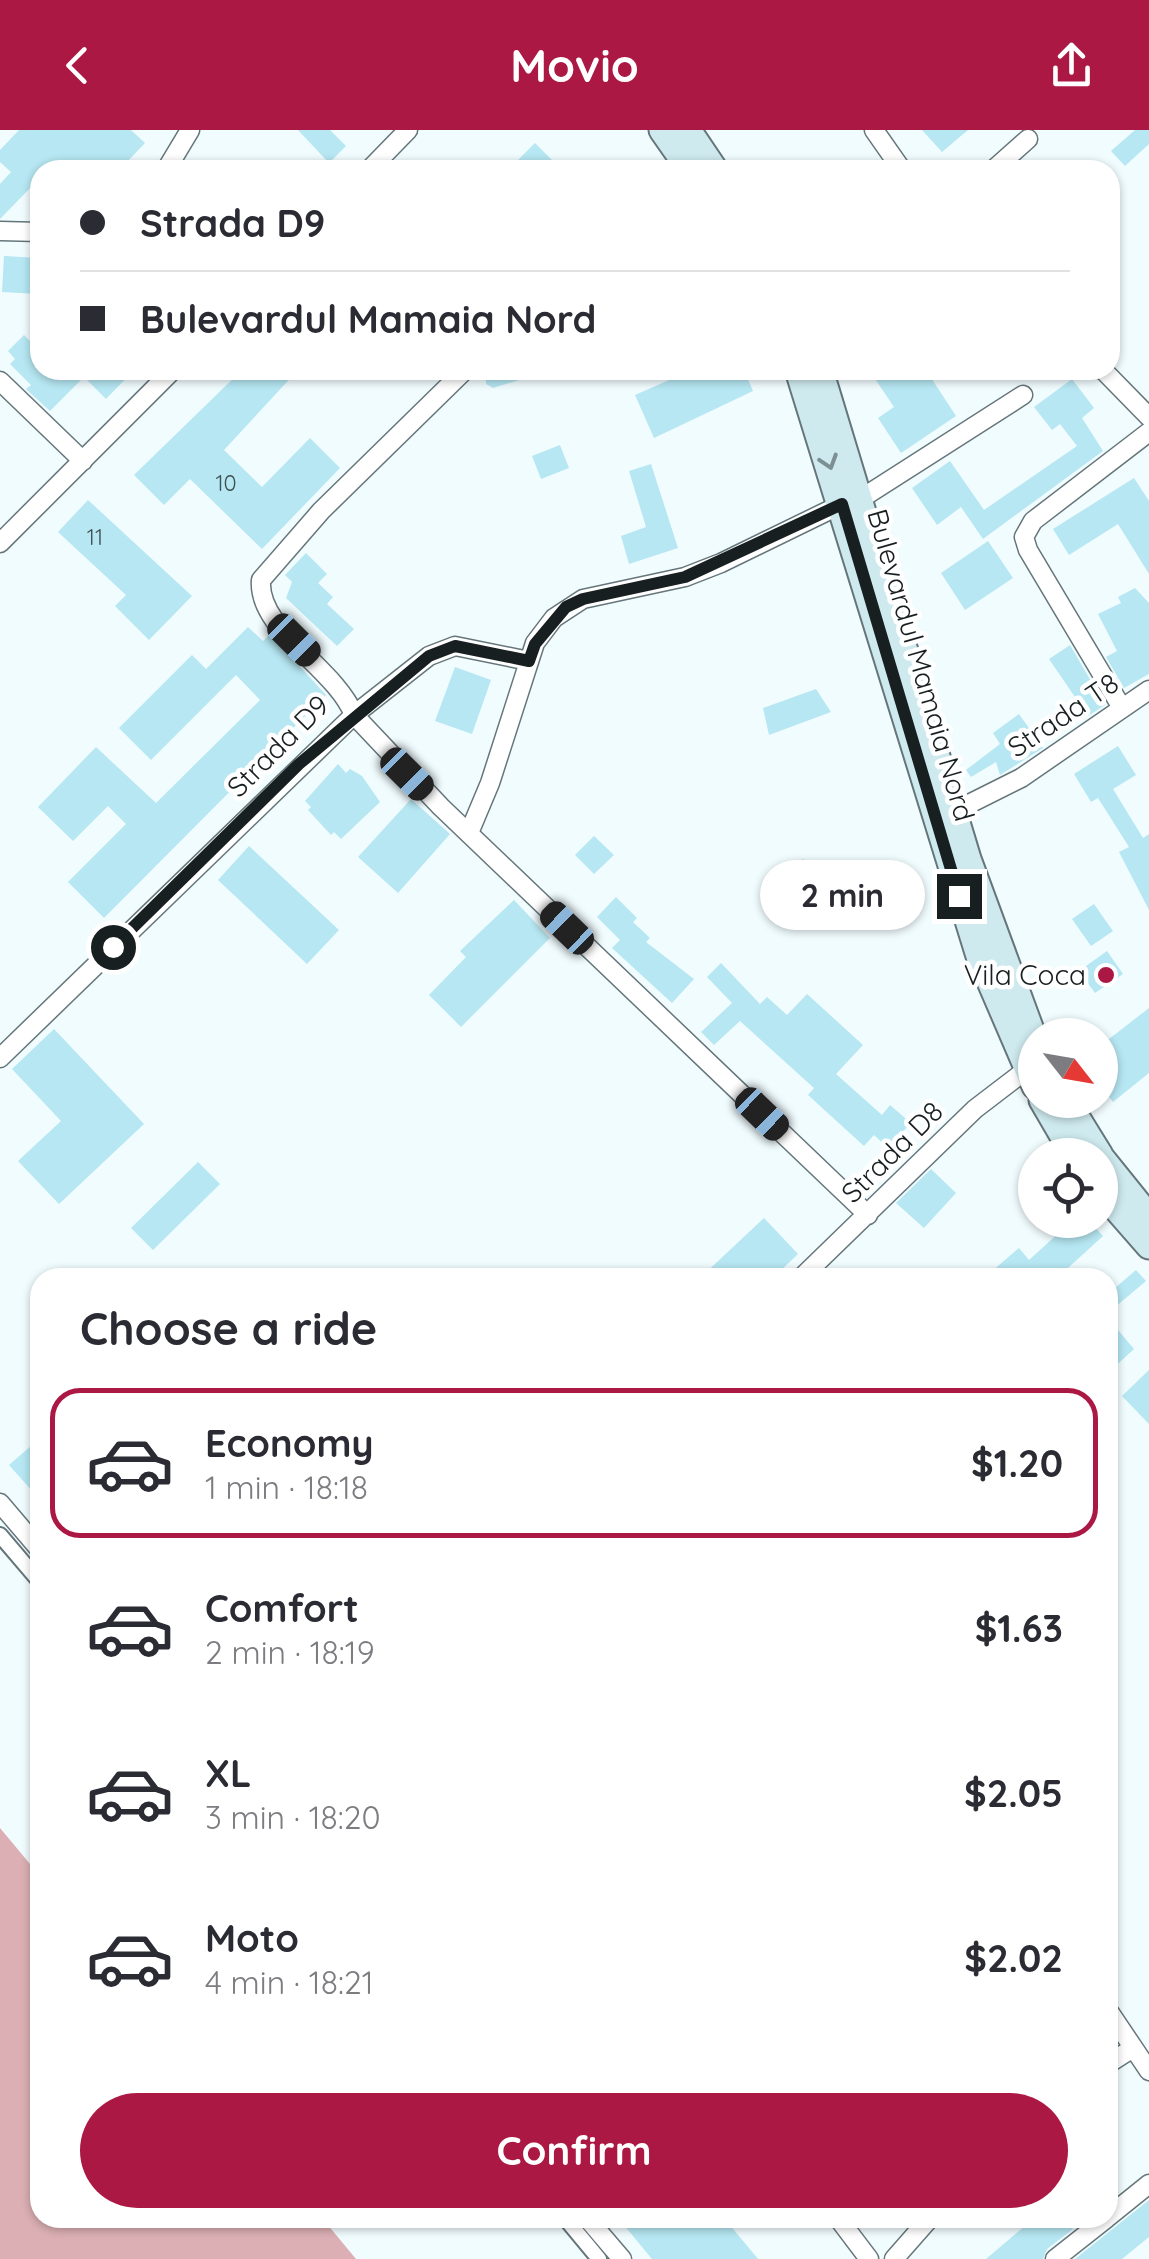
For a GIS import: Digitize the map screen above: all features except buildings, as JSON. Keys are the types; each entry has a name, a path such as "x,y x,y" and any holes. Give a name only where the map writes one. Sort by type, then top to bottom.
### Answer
{"main road":[{"path":"662,130 681,160"},
{"path":"688,130 708,160"},
{"name":"Bulevardul Mamaia Nord","path":"802,380 852,501 998,948 1026,1018"},
{"name":"Bulevardul Mamaia Nord","path":"822,380 949,865 1000,1010 1018,1049"},
{"path":"1118,1178 1149,1217"},
{"path":"1118,1211 1149,1246"}],"street":[{"path":"172,160 190,130"},
{"path":"379,160 408,130"},
{"path":"874,130 895,160"},
{"path":"1005,160 1028,140"},
{"path":"0,231 30,232"},
{"path":"3,533 84,461 163,380"},
{"name":"Strada D9","path":"0,1058 354,715 339,686 263,606 261,580 321,511 455,380"},
{"path":"1113,380 1149,416"},
{"path":"0,381 84,461"},
{"path":"468,833 490,783 535,644 566,607 583,599 685,577 852,501 1022,396"},
{"path":"1122,708 1024,537 1033,521 1149,432"},
{"path":"529,661 455,646 429,656 354,715 468,833 868,1214"},
{"name":"Strada T8","path":"954,812 1021,778 1149,690"},
{"name":"Strada D8","path":"811,1268 975,1109 1018,1085"},
{"path":"0,1503 30,1538"},
{"path":"0,1535 30,1570"},
{"path":"1118,2025 1149,2071"},
{"path":"1118,2058 1134,2048"},
{"path":"1118,2208 1149,2184"},
{"path":"573,2228 599,2259"},
{"path":"596,2228 622,2259"},
{"path":"846,2228 869,2259"},
{"path":"894,2259 921,2228"},
{"path":"1055,2259 1093,2228"}],"shaded area":[{"path":"0,1828 30,1864 30,2228 330,2228 356,2259 0,2259"}],"place":[{"name":"Vila Coca","path":"1106,975"}],"route":[{"path":"113,947 299,764 429,656 455,646 529,661 535,644 566,607 583,599 685,577 842,504 959,896"}]}
